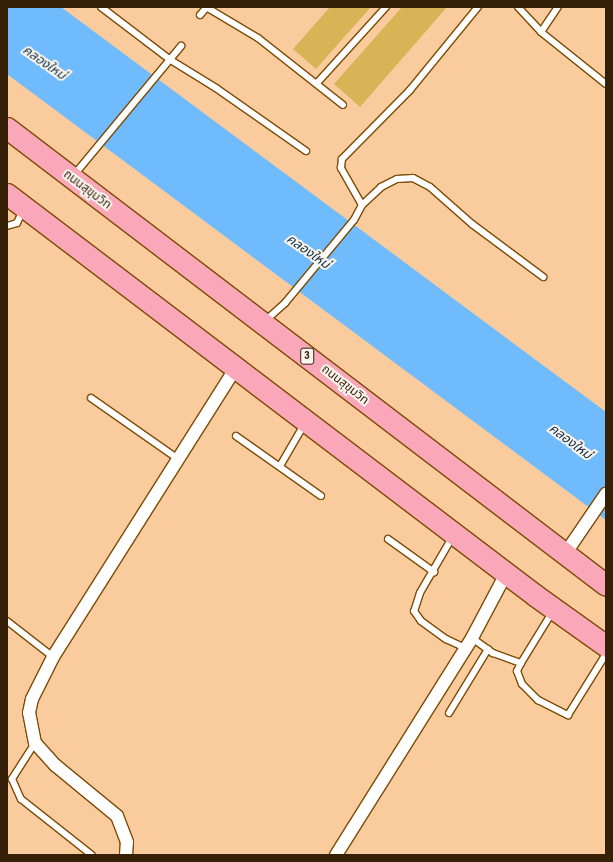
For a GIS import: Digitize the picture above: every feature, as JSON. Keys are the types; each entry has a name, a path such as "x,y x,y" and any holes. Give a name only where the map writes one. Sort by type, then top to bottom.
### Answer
{"highway":[{"name":"ถนนสุขุมวิท","path":"7,128 264,322 606,585"},
{"path":"7,194 606,646"}],"street":[{"path":"126,855 127,842 117,816 54,765 35,743 29,713 32,699 53,657 236,367"},
{"path":"565,554 606,494"},
{"path":"336,855 468,643 507,572"}],"lane":[{"path":"101,7 169,59 216,88 306,151"},
{"path":"200,15 206,7 258,38 343,104"},
{"path":"317,83 386,7"},
{"path":"362,205 341,168 342,159 410,90 478,7"},
{"path":"518,7 541,32 606,84"},
{"path":"541,32 558,7"},
{"path":"72,178 181,46"},
{"path":"264,322 285,303 354,220 362,205 381,187 397,179 414,178 430,187 472,224 543,276"},
{"path":"7,226 17,223 23,207"},
{"path":"91,398 178,459"},
{"path":"280,466 307,420"},
{"path":"236,436 321,496"},
{"path":"455,532 434,572 420,593 414,611 420,620 446,639 468,643 488,649 521,663"},
{"path":"388,539 434,572"},
{"path":"555,608 517,671 522,684 538,700 568,715 606,654"},
{"path":"7,621 53,657"},
{"path":"449,713 488,649"},
{"path":"35,743 12,779 21,800 92,855"}],"water":[{"name":"คลองใหม่","path":"7,7 61,7 606,412 606,520 7,74"}],"building":[{"path":"330,7 371,7 316,69 293,49"},
{"path":"402,7 447,7 360,107 334,84"}]}
